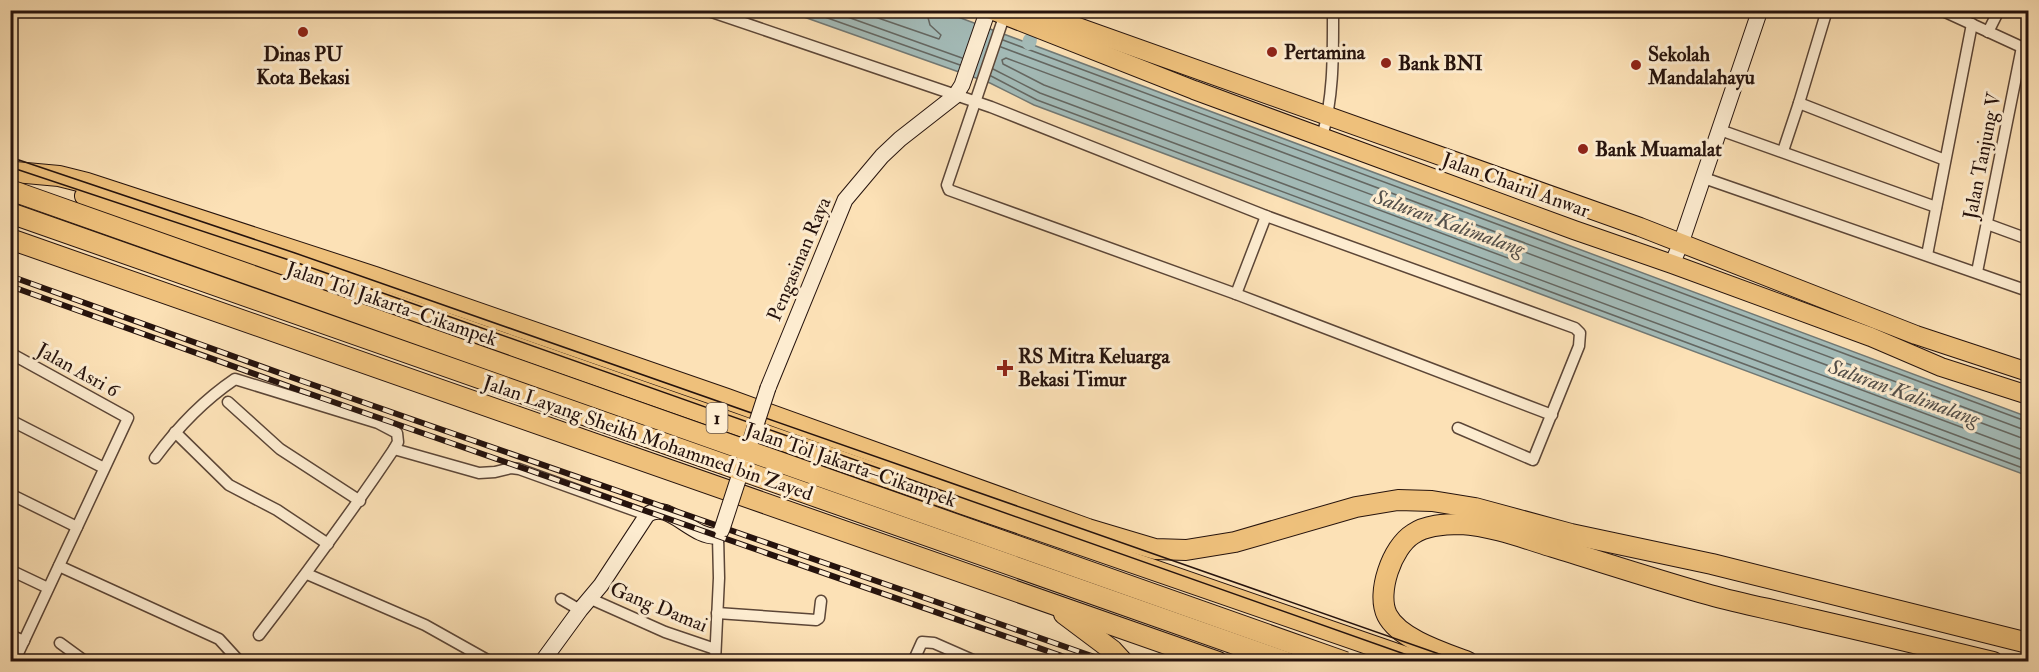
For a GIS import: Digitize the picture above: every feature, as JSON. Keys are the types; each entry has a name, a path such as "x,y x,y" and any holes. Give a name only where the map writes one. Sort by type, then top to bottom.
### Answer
{"highway":[{"path":"12,177 59,176 87,183 375,277 727,399 1077,525 1155,549 1186,550 1235,542 1356,507 1398,500 1432,501 1475,508 1571,534 1712,564 2028,643"},
{"name":"Jalan Layang Sheikh Mohammed bin Zayed","path":"12,177 1345,662"},
{"name":"Jalan Tol Jakarta–Cikampek","path":"12,177 1420,662"},
{"name":"Jalan Layang Sheikh Mohammed bin Zayed","path":"10,213 1286,662"},
{"path":"10,239 1218,662"},
{"path":"1468,662 1434,649 1397,629 1386,615 1383,598 1385,582 1395,555 1413,534 1435,525 1462,524 1500,531 1712,596 1993,662"},
{"path":"1044,600 1081,626 1123,662"}],"main road":[{"name":"Jalan Chairil Anwar","path":"1030,10 1054,14 1328,117 1681,243 1916,335 2028,372"},
{"name":"Jalan Chairil Anwar","path":"996,16 1574,230 1871,337 1941,367 2028,395"}],"street":[{"path":"706,10 959,90 974,101 1266,216 1575,328 1581,335 1579,346 1533,460 1458,428"},
{"path":"1322,137 1333,85 1333,10"},
{"path":"1672,264 1704,178 1760,10"},
{"path":"1783,151 1827,10"},
{"path":"1988,32 1999,10"},
{"path":"1945,11 2025,49"},
{"path":"959,90 996,16"},
{"path":"996,16 981,83 947,185 949,190 1236,294 1552,415"},
{"path":"1927,255 1972,24"},
{"name":"Jalan Tanjung V","path":"1977,272 2025,49"},
{"name":"Pengasinan Raya","path":"720,532 768,388 844,200 900,139 959,90"},
{"path":"1799,103 1945,160"},
{"path":"1720,130 1936,207"},
{"path":"1704,178 2028,291"},
{"path":"1236,294 1266,216"},
{"path":"1987,224 2028,238"},
{"name":"Jalan Asri 6","path":"10,353 128,418 104,468"},
{"path":"155,458 175,432 217,391 235,379 378,423 397,433 398,442 360,501 259,635"},
{"path":"228,402 280,449 360,501"},
{"path":"10,420 104,468 14,662"},
{"path":"175,432 229,485 276,510 328,544"},
{"path":"394,449 478,473 519,469 647,515"},
{"path":"10,494 77,527"},
{"path":"542,662 591,598 647,515 654,510 665,511 702,535 720,532 715,662"},
{"path":"59,566 219,639 240,662"},
{"path":"10,570 48,588"},
{"path":"307,574 425,625 491,662"},
{"name":"Gang Damai","path":"591,598 665,632 715,649"},
{"path":"561,599 580,610"},
{"path":"717,614 818,620 821,601"},
{"path":"10,635 24,641"},
{"path":"914,662 922,642 934,643 974,661 982,659 988,662"},
{"path":"60,643 86,662"}],"water":[{"name":"Saluran Kalimalang","path":"787,11 942,11 2028,417 2028,476 1034,105 990,83"}],"tram line":[{"path":"10,157 295,253 1462,662"},
{"path":"10,167 295,262 1427,662"}],"railway":[{"path":"10,276 302,381 1109,662"},
{"path":"10,286 299,390 1079,662"}],"place":[{"name":"Dinas PU Kota Bekasi","path":"303,32"},
{"name":"Pertamina","path":"1272,52"},
{"name":"Bank BNI","path":"1386,63"},
{"name":"Sekolah Mandalahayu","path":"1636,65"},
{"name":"Bank Muamalat","path":"1583,149"},
{"name":"RS Mitra Keluarga Bekasi Timur","path":"1005,368"}]}
